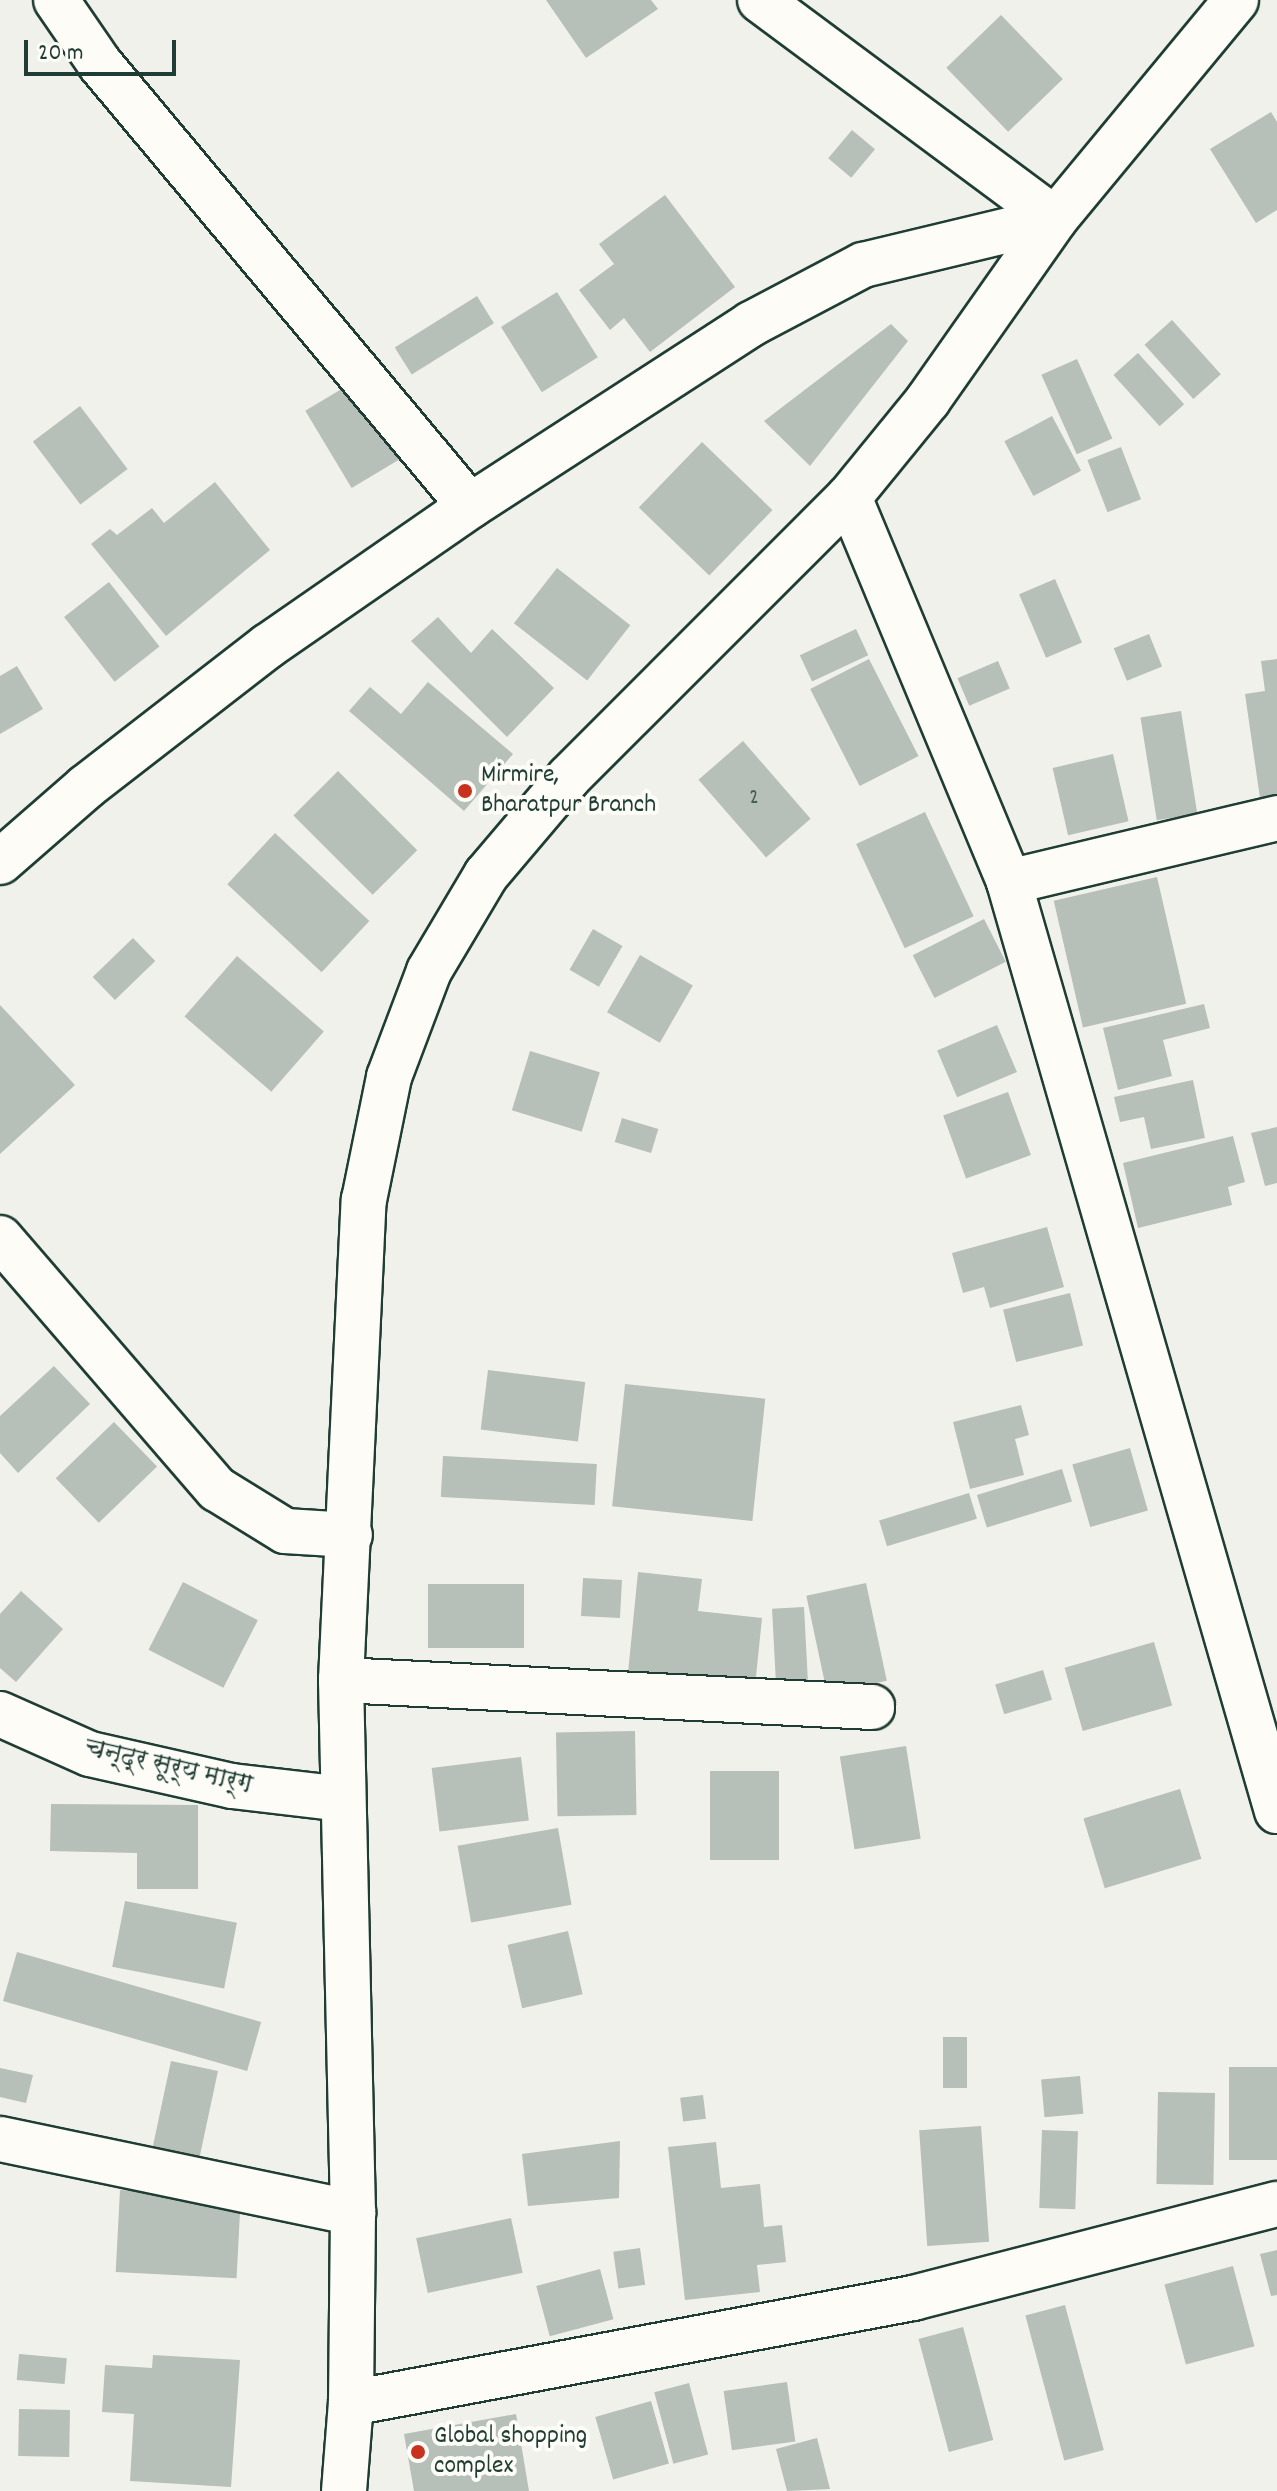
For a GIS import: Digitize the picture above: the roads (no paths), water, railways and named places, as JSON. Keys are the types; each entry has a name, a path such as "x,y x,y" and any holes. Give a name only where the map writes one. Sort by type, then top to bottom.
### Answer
{"street":[{"path":"56,0 100,64 470,506"},
{"path":"760,0 1055,219"},
{"path":"344,2491 351,2403 353,2213 341,1680 364,1200 389,1077 429,971 486,875 569,777 849,497 928,400 1055,219 1236,0"},
{"path":"0,862 86,787 268,646 470,506 751,324 863,265 1055,219"},
{"path":"849,497 1009,882 1277,1811"},
{"path":"1009,882 1277,818"},
{"path":"0,1238 217,1489 285,1531 350,1535"},
{"path":"341,1680 872,1707"},
{"name":"चन्द्र सूर्य मार्ग","path":"0,1714 90,1754 232,1786 342,1799"},
{"path":"0,2139 353,2213"},
{"path":"351,2403 913,2298 1277,2204"}],"place":[{"name":"Mirmire, Bharatpur Branch","path":"465,791"},
{"name":"Global shopping complex","path":"418,2452"}]}
